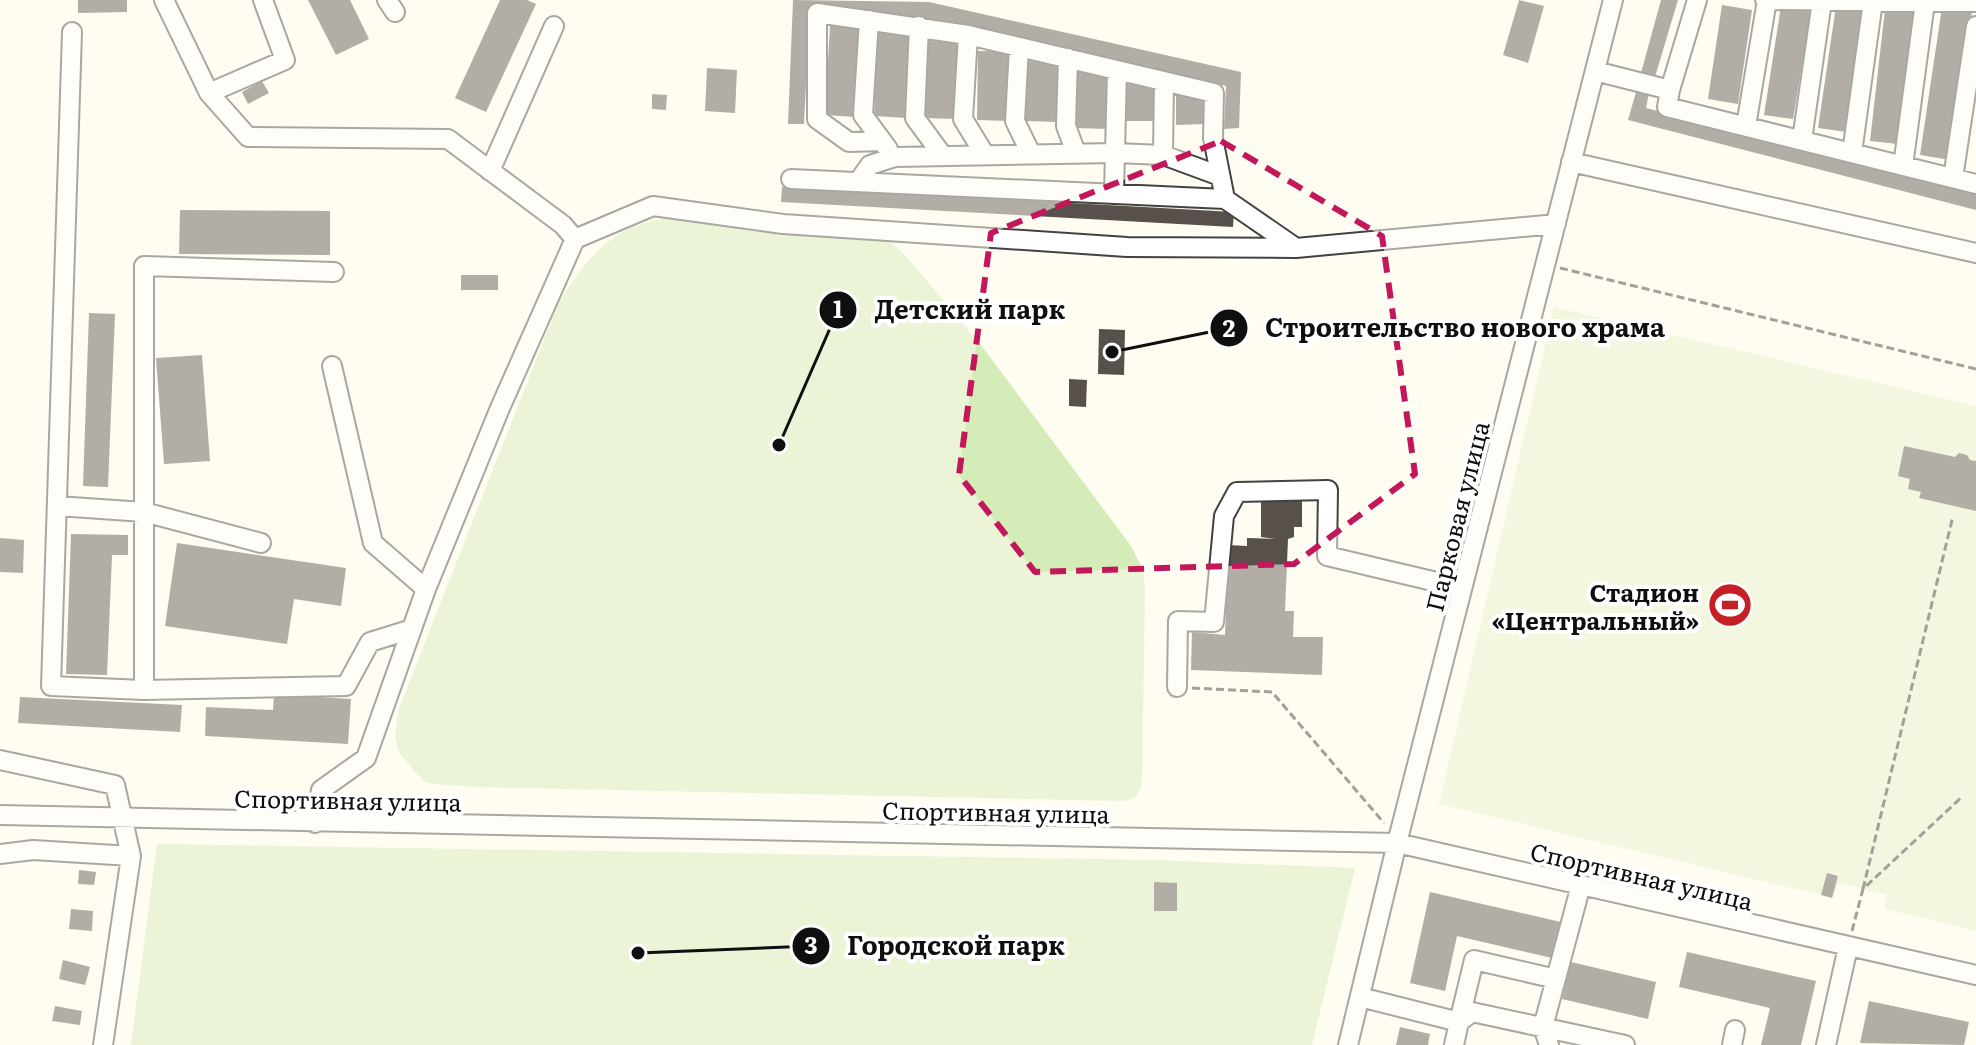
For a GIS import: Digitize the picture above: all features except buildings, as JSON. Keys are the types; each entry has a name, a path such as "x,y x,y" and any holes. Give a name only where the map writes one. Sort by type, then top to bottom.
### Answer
{"street":[{"path":"164,0 209,93 248,137 448,139 563,225 575,239"},
{"path":"209,93 285,60 263,0"},
{"name":"Парковая улица","path":"1348,1045 1613,0"},
{"path":"1697,0 1667,107 1976,184"},
{"path":"1746,126 1766,0 1976,2"},
{"path":"1802,140 1822,1"},
{"path":"1852,153 1873,1"},
{"path":"1903,166 1925,2"},
{"path":"882,141 849,142 817,119 817,13 968,35 1214,93 1213,138 1225,199"},
{"path":"869,20 863,115 895,157"},
{"path":"490,171 554,26"},
{"path":"919,26 915,118 943,156"},
{"path":"1953,178 1976,26"},
{"path":"72,32 51,686 144,690 346,686 370,642 412,629"},
{"path":"968,35 963,119 985,155"},
{"path":"1019,47 1015,121 1031,154"},
{"path":"1068,58 1066,126 1076,153"},
{"path":"1114,194 1117,70"},
{"path":"1595,71 1670,90"},
{"path":"1163,155 1164,81"},
{"path":"858,182 870,165 895,157 1076,153 1163,155 1220,176"},
{"path":"1571,162 1976,253"},
{"path":"791,179 1225,199 1296,248"},
{"path":"315,823 321,790 366,758 426,589 500,408 575,239 653,206 783,224 1127,247 1296,248 1556,224"},
{"path":"144,690 144,266 334,272"},
{"path":"332,366 373,543 426,589"},
{"path":"1177,687 1178,621 1214,622 1224,516 1237,492 1328,490 1327,556 1462,588"},
{"path":"57,506 144,512 261,543"},
{"path":"0,760 115,785 131,856 103,1045"},
{"name":"Спортивная улица","path":"0,815 1397,843 1976,975"},
{"path":"0,854 33,850 131,856"},
{"path":"1549,1045 1543,1027 1581,885"},
{"path":"1826,1045 1848,947"},
{"path":"1454,1045 1474,960 1556,979"},
{"path":"1360,997 1459,1022"},
{"path":"1459,1022 1472,1012 1625,1045"}],"path":[{"path":"1544,264 1976,369"},
{"path":"1848,947 1953,516"},
{"path":"1177,687 1272,692 1381,819 1397,843"},
{"path":"1863,889 1963,796"}],"highlighted area":[{"path":"1221,141 1382,236 1415,474 1294,564 1035,572 959,475 991,233"}],"green space":[{"path":"668,218 890,242 905,255 981,345 1131,546 1143,570 1142,780 1135,797 1124,801 478,787 424,781 399,752 395,738 398,711 558,304 590,259 616,236 648,222"},
{"name":"Стадион «Центральный»","path":"1554,307 1976,406 1976,931 1885,909 1887,895 1838,883 1834,898 1439,804"},
{"path":"157,844 1158,860 1355,868 1312,1045 131,1045"}],"place":[{"name":"Строительство нового храма","path":"1112,352"},
{"name":"Детский парк","path":"779,445"},
{"name":"Стадион «Центральный»","path":"1730,605"},
{"name":"Городской парк","path":"638,953"}]}
